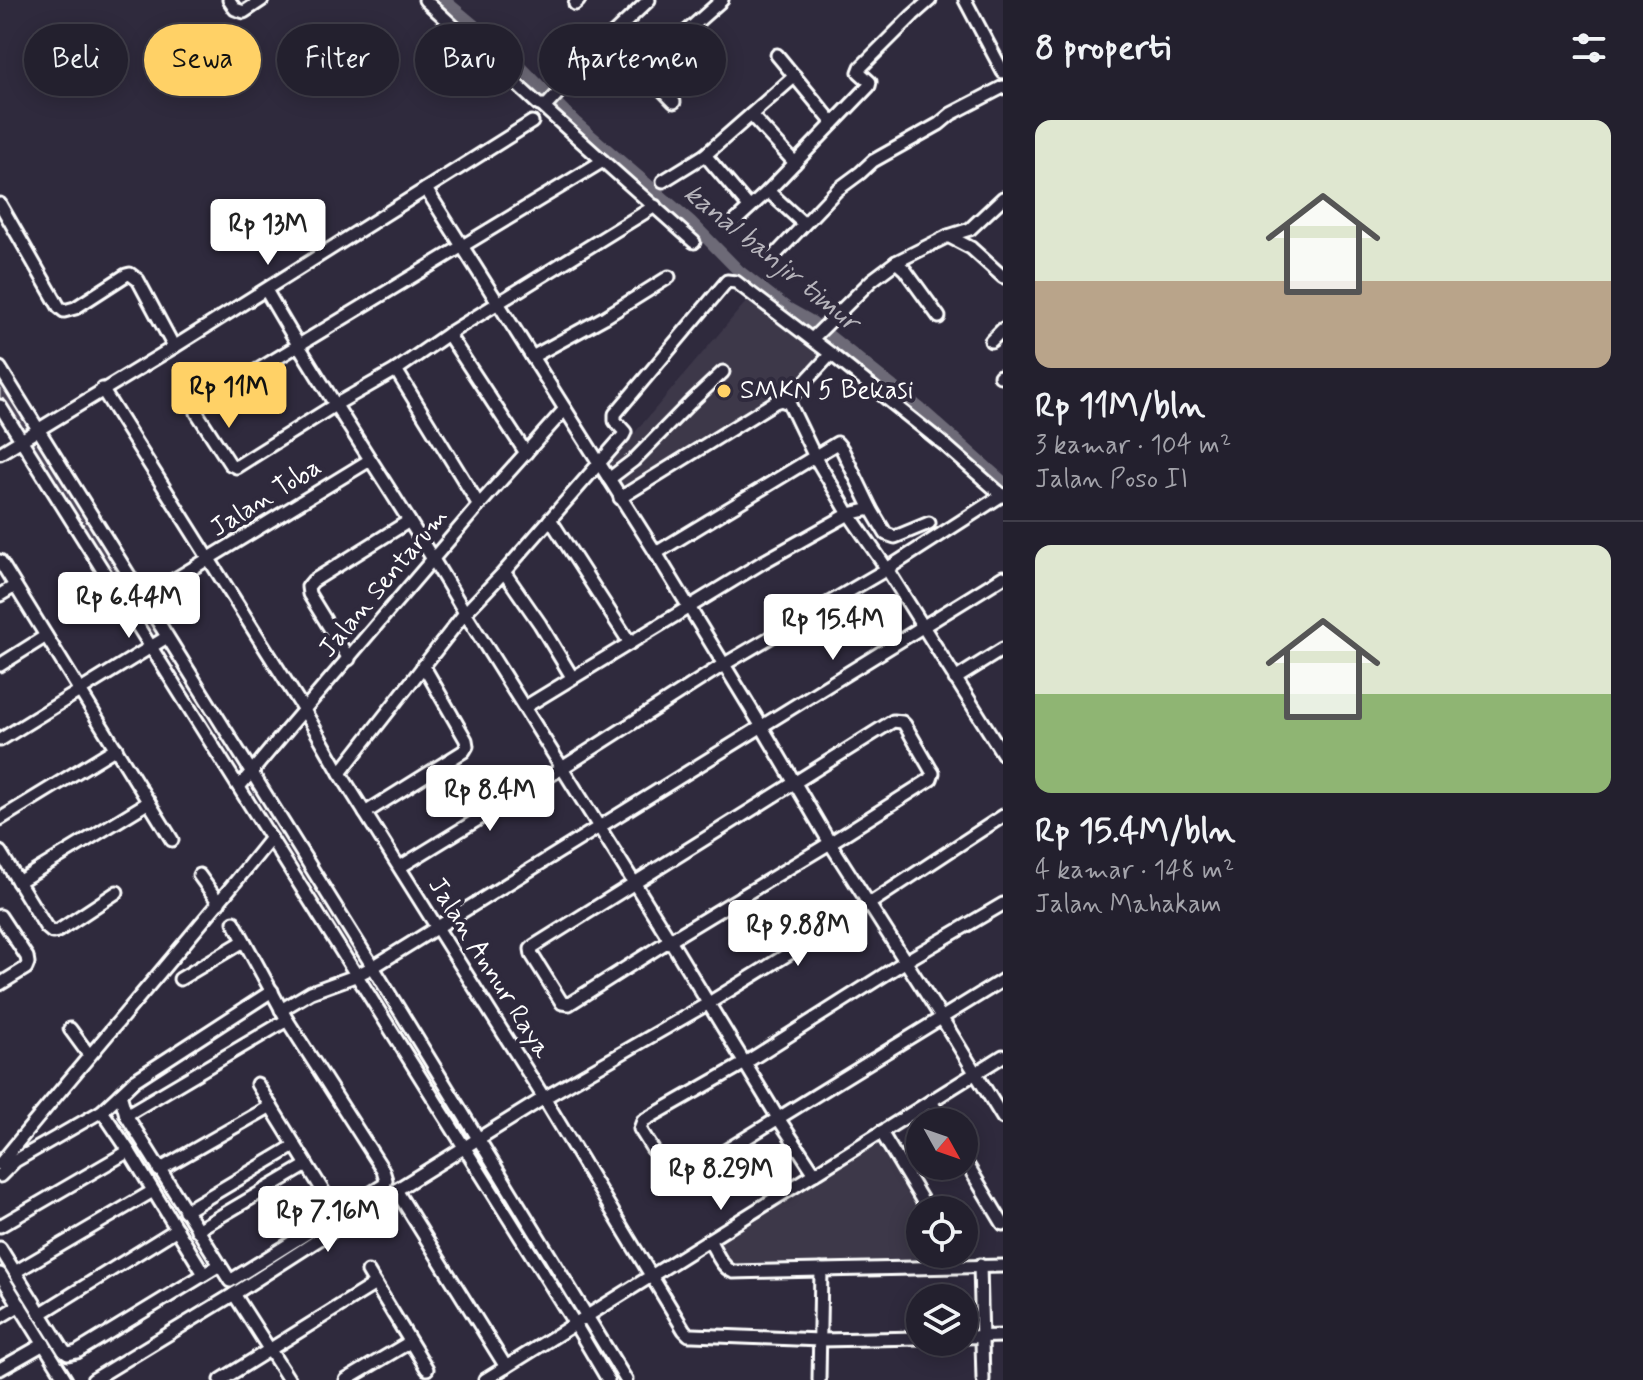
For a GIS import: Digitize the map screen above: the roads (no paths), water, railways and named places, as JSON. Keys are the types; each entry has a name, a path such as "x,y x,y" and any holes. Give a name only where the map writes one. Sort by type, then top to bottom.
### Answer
{"street":[{"path":"229,0 235,9 244,12 262,0"},
{"path":"425,0 526,95 544,105 694,242"},
{"path":"624,24 649,0"},
{"path":"695,24 722,0"},
{"path":"732,224 869,86 870,82 859,72 861,67 930,0"},
{"path":"965,0 1003,72"},
{"path":"777,55 833,123"},
{"path":"663,181 705,155 795,76"},
{"path":"776,254 837,190 873,161 1003,87"},
{"path":"544,105 553,96"},
{"path":"668,96 674,102"},
{"path":"751,115 795,163"},
{"path":"0,453 532,122"},
{"path":"705,155 749,207"},
{"path":"603,161 198,406 196,411 230,464 236,467 396,370 448,334 655,206"},
{"path":"426,189 656,553 830,843 1003,1118"},
{"path":"768,191 804,224"},
{"path":"817,334 872,280 896,262 948,236 970,229 1003,198"},
{"path":"0,204 59,307 64,311 75,308 130,274 138,280 174,347"},
{"path":"948,236 971,248 1003,277"},
{"path":"896,262 939,317"},
{"path":"532,357 669,277"},
{"path":"340,773 465,613 625,432 615,421 615,414 727,281 736,282 817,334 831,354 946,446 1002,496 887,569 723,665 400,867"},
{"path":"266,290 298,347 434,558 465,613 815,1174"},
{"path":"991,341 1003,329"},
{"path":"448,334 526,453"},
{"path":"789,403 831,354"},
{"path":"0,368 626,1380"},
{"path":"396,370 479,505"},
{"path":"609,479 634,460 723,372"},
{"name":"Jalan Annur Raya","path":"102,389 689,1335 820,1340 906,1338"},
{"path":"620,498 775,402 781,400 789,403 815,457 849,514 1003,754"},
{"path":"0,406 608,1380"},
{"name":"Jalan Sentarum","path":"239,787 479,505 565,409"},
{"path":"656,553 837,443 886,534 895,537 929,523"},
{"name":"Jalan Toba","path":"144,598 370,460"},
{"path":"525,707 763,562 849,514 871,509"},
{"path":"550,519 630,643"},
{"path":"349,659 309,594 308,587 409,521"},
{"path":"0,561 172,840"},
{"path":"504,572 572,677"},
{"path":"126,1115 284,1015 311,992 373,967 1003,577"},
{"path":"0,595 15,586"},
{"path":"0,665 46,636"},
{"path":"0,740 167,637"},
{"path":"955,679 1003,649"},
{"path":"365,813 466,750 466,740 423,665"},
{"path":"893,721 905,725 933,773 931,779 830,843 569,1004 562,1003 531,949 795,783 893,721"},
{"path":"990,733 1003,725"},
{"path":"0,819 116,748"},
{"path":"18,882 149,802"},
{"path":"93,1380 463,1147 709,1003 869,904 1003,816"},
{"path":"0,1164 271,838"},
{"path":"0,852 52,932 117,892"},
{"path":"199,875 219,903"},
{"path":"1003,904 745,1063 641,1122 640,1129 666,1172 672,1180 678,1180 1003,980"},
{"path":"0,916 28,963 26,968 0,984"},
{"path":"120,1094 126,1115 230,1281 384,1185 386,1176 284,1015 234,922"},
{"path":"180,979 244,941"},
{"path":"0,1176 15,1161 102,1111 135,1080 272,991"},
{"path":"70,1029 89,1055"},
{"path":"485,1380 1003,1056"},
{"path":"257,1084 338,1215"},
{"path":"931,1101 935,1108"},
{"path":"159,1170 271,1106"},
{"path":"102,1111 204,1274"},
{"path":"881,1132 920,1196"},
{"path":"185,1211 294,1146"},
{"path":"0,1226 129,1151"},
{"path":"197,1230 307,1165"},
{"path":"977,1180 1003,1224"},
{"path":"396,1190 506,1367"},
{"path":"15,1272 153,1191"},
{"path":"40,1314 177,1229"},
{"path":"709,1240 724,1266 733,1272 906,1267"},
{"path":"0,1248 64,1351 71,1355 218,1266"},
{"path":"983,1380 980,1265 1003,1266"},
{"path":"819,1380 821,1270"},
{"path":"368,1272 427,1369"},
{"path":"0,1274 66,1380"},
{"path":"221,1380 375,1284"},
{"path":"234,1294 289,1380"},
{"path":"0,1317 20,1305"},
{"path":"981,1337 1003,1336"},
{"path":"346,1380 410,1342"},
{"path":"0,1369 44,1344"}],"waterway":[{"name":"kanal banjir timur","path":"444,0 505,51 575,122 690,221 739,271 787,308 812,322 923,411 1003,482"}],"place":[{"name":"SMKN 5 Bekasi","path":"724,391"}]}
